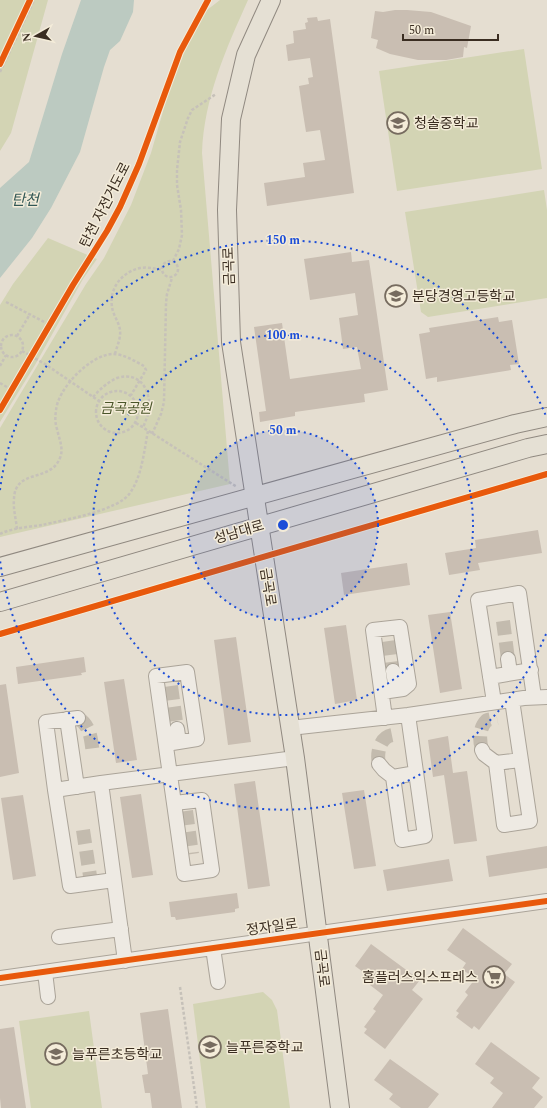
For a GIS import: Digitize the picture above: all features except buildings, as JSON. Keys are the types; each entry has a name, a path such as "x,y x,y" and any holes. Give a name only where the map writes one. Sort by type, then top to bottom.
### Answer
{"main road":[{"name":"금곡로","path":"271,0 246,55 231,119 227,210 231,342 295,758 340,1108"},
{"path":"0,567 515,424 547,417"},
{"name":"성남대로","path":"0,602 528,448 547,444"}],"street":[{"path":"290,728 385,718 494,702 541,697 530,670 519,593 478,600 494,702"},
{"path":"382,692 403,689 409,684 400,627 373,630 385,718"},
{"path":"490,677 509,666 530,670"},
{"path":"393,670 396,690"},
{"path":"174,738 197,739 187,672 156,676 174,738 170,774 182,805 184,874 212,870 202,800 182,805"},
{"path":"496,763 504,825 530,821 512,700"},
{"path":"379,764 393,777 402,840 425,836 408,715"},
{"path":"77,787 72,718 46,722 70,886 90,880 114,880"},
{"path":"482,750 484,754 496,763 521,760"},
{"path":"56,790 295,758"},
{"path":"393,777 416,774"},
{"path":"101,783 125,961"},
{"name":"정자일로","path":"0,978 547,901"},
{"path":"59,937 121,929"},
{"path":"213,948 218,982"},
{"path":"45,972 48,997"}],"path":[{"path":"0,64 30,0"},
{"path":"0,72 34,0"},
{"path":"173,261 179,249 182,235 182,210 177,185 180,142 192,110 216,94"},
{"path":"152,434 158,424 164,402 165,310 167,294 172,278 177,274 179,269 177,264 173,261 165,262 162,270 164,275 172,278"},
{"path":"115,354 120,336 120,328 112,307 111,297 114,287 119,280 132,271 149,268 162,270"},
{"path":"6,302 50,325"},
{"path":"18,336 30,314"},
{"path":"46,331 54,318"},
{"path":"11,334 18,336 22,339 22,351 14,357 6,355 1,348 1,340 7,335 11,334"},
{"path":"28,363 35,350"},
{"path":"22,351 32,356 99,401"},
{"path":"17,529 14,498 18,484 24,480 50,471 56,466 60,458 62,448 56,428 56,408 59,398 71,382 91,362 108,354 115,354 144,366 146,370 131,395"},
{"path":"0,366 6,355"},
{"path":"93,397 101,388 117,378 134,378 140,381 146,387 149,402 149,412 143,428"},
{"path":"0,383 11,392 16,383"},
{"path":"118,390 131,395 136,401 138,408 136,423 126,432 119,433 106,430 97,420 96,407 99,401 110,391 118,390"},
{"path":"136,423 221,477"},
{"path":"0,534 90,514 119,503 130,494 137,480 148,431"},
{"path":"180,987 197,1108"}],"green space":[{"path":"0,0 48,0 11,133 0,151"},
{"name":"금곡공원","path":"220,0 248,0 224,55 212,93 207,113 202,153 230,484 0,537 0,428 86,284 104,258 131,205 151,153 172,80 187,43 207,10"},
{"path":"524,49 542,169 397,191 379,71"},
{"path":"544,190 547,210 547,298 428,317 421,312 405,212"},
{"path":"48,238 97,259 83,279 35,365 0,422 0,305 13,284"},
{"path":"263,992 272,1000 277,1010 290,1108 206,1108 193,1004"},
{"path":"89,1011 102,1108 31,1108 19,1021"}],"water":[{"name":"탄천","path":"81,0 134,0 133,12 120,41 110,50 80,152 51,208 32,238 0,278 0,188 29,162 62,54"}],"tunnel":[{"path":"503,621 508,659"},
{"path":"389,641 393,671"},
{"path":"171,686 177,729"},
{"path":"78,718 86,725 88,729 93,754"},
{"path":"482,750 480,742 482,727 487,720 497,718"},
{"path":"379,764 378,754 381,744 387,737 398,735"},
{"path":"186,811 192,854"},
{"path":"83,830 90,876"}],"cycle path":[{"path":"0,64 30,0"},
{"name":"탄천 자전거도로","path":"0,410 120,207 139,164 180,52 208,0"},
{"path":"0,634 547,474"},
{"path":"0,978 547,901"}],"place":[{"name":"청솔중학교","path":"398,123"},
{"name":"분당경영고등학교","path":"396,296"},
{"name":"홈플러스익스프레스","path":"494,977"},
{"name":"늘푸른중학교","path":"210,1047"},
{"name":"늘푸른초등학교","path":"56,1054"}]}
